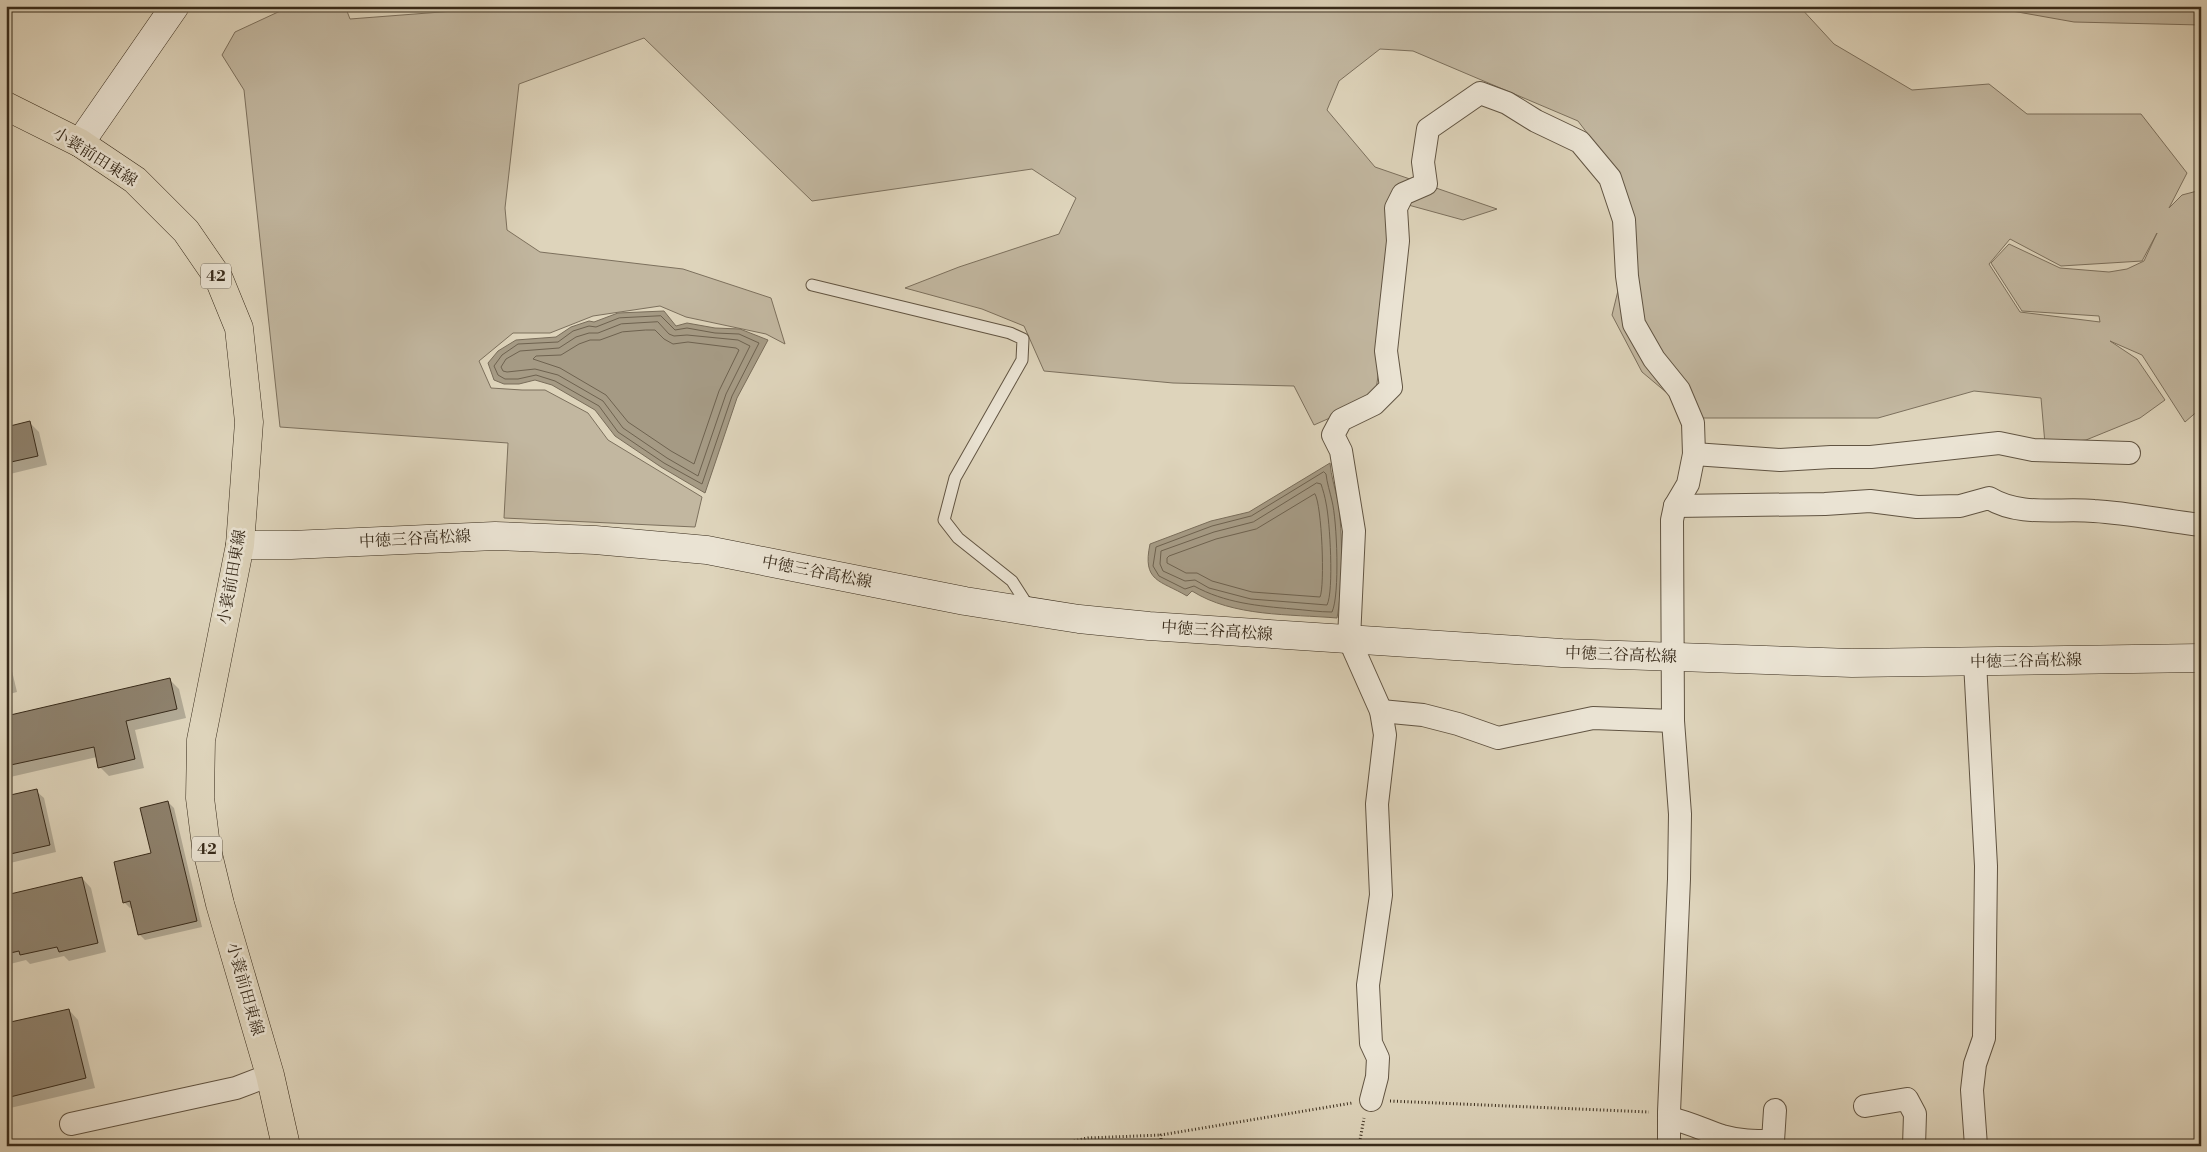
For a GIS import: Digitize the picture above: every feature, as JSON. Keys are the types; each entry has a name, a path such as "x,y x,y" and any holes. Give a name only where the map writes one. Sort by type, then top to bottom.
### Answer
{"main road":[{"path":"80,143 175,6"},
{"name":"小蓑前田東線","path":"6,106 80,143 135,180 186,231 219,280 239,328 249,422 240,545 201,740 200,798 206,846 220,904 270,1076 286,1146"},
{"name":"中徳三谷高松線","path":"240,545 291,545 495,536 596,540 707,550 965,601 1079,619 1149,626 1562,653 1852,663 2201,658"}],"street":[{"path":"1369,1100 1377,1078 1378,1058 1370,1043 1368,985 1381,895 1378,804 1386,735 1382,711 1350,639 1354,532 1341,451 1333,434 1341,420 1374,404 1391,388 1386,352 1398,241 1396,208 1404,194 1426,184 1423,162 1428,129 1480,93 1507,103 1536,121 1580,142 1610,178 1624,220 1627,276 1634,324 1654,359 1680,390 1693,423 1694,454 1688,484 1675,506 1672,520 1673,721 1680,814 1680,878 1669,1115 1670,1146"},
{"path":"1694,454 1780,460 1871,457 1999,443 2032,450 2129,453"},
{"path":"1675,506 1825,504 1870,501 1917,507 1934,507 1960,506 1989,498 2001,506 2042,511 2094,510 2201,525"},
{"path":"1975,662 1986,866 1984,1038 1975,1064 1972,1090 1976,1146"},
{"path":"1382,711 1423,716 1458,724 1498,738 1593,718 1673,721"},
{"path":"71,1124 236,1088 270,1076"},
{"path":"1865,1106 1907,1099 1915,1114 1914,1146"},
{"path":"1669,1115 1721,1136 1749,1141 1773,1141 1775,1110"}],"lane":[{"path":"812,285 1010,333 1022,339 1022,360 954,478 944,520 958,538 1012,581 1032,611"}],"path":[{"path":"1050,1146 1088,1138 1161,1135 1242,1123 1369,1100 1669,1115"},
{"path":"1359,1146 1369,1100"},
{"path":"1161,1135 1161,1146"}],"shaded area":[{"path":"291,6 345,6 350,19 519,6 1799,6 1834,44 1912,90 1989,84 2027,114 2141,114 2187,173 2169,208 2182,195 2201,190 2201,408 2185,422 2142,355 2110,341 2137,359 2165,400 2140,418 2086,440 2045,444 2041,398 1974,391 1878,418 1697,418 1642,372 1612,315 1626,258 1619,175 1578,121 1413,51 1380,49 1339,81 1327,110 1375,167 1497,209 1463,220 1401,203 1375,398 1314,425 1294,386 1173,383 1044,371 1024,326 982,309 905,288 959,267 1059,234 1076,198 1032,169 812,201 644,38 519,84 505,208 507,230 540,252 683,269 771,298 785,344 766,334 686,317 660,306 593,316 550,333 513,333 479,361 491,388 545,390 588,413 608,440 702,497 695,527 504,518 508,443 280,427 244,90 222,55 235,32","holes":["2157,233 2144,261 2127,269 2109,272 2060,268 2009,244 1991,263 2022,311 2099,316 2100,322 2020,312 1989,264 2010,239 2061,266 2142,261"]},
{"path":"1984,6 2201,6 2201,25 2074,22"}],"water":[{"path":"664,311 676,326 687,323 715,328 740,329 768,340 737,398 705,493 661,467 615,436 595,410 552,385 535,380 519,384 504,384 494,380 488,363 498,351 516,340 556,337 571,327 589,321 594,322 618,313"},
{"path":"1330,463 1338,501 1341,528 1342,560 1337,618 1262,613 1225,606 1192,591 1187,596 1161,583 1151,573 1148,556 1150,544 1211,521 1249,512"}],"building":[{"path":"30,421 38,456 11,462 6,441 6,427"},
{"path":"170,678 177,709 126,721 135,759 98,768 94,747 6,766 6,716"},
{"path":"37,789 50,845 6,855 6,796"},
{"path":"168,801 197,921 138,935 130,901 123,903 114,862 151,853 140,808"},
{"path":"82,877 98,943 59,952 57,947 20,955 19,951 6,954 6,914 10,913 6,895"},
{"path":"69,1009 86,1078 6,1098 6,1023"}]}
